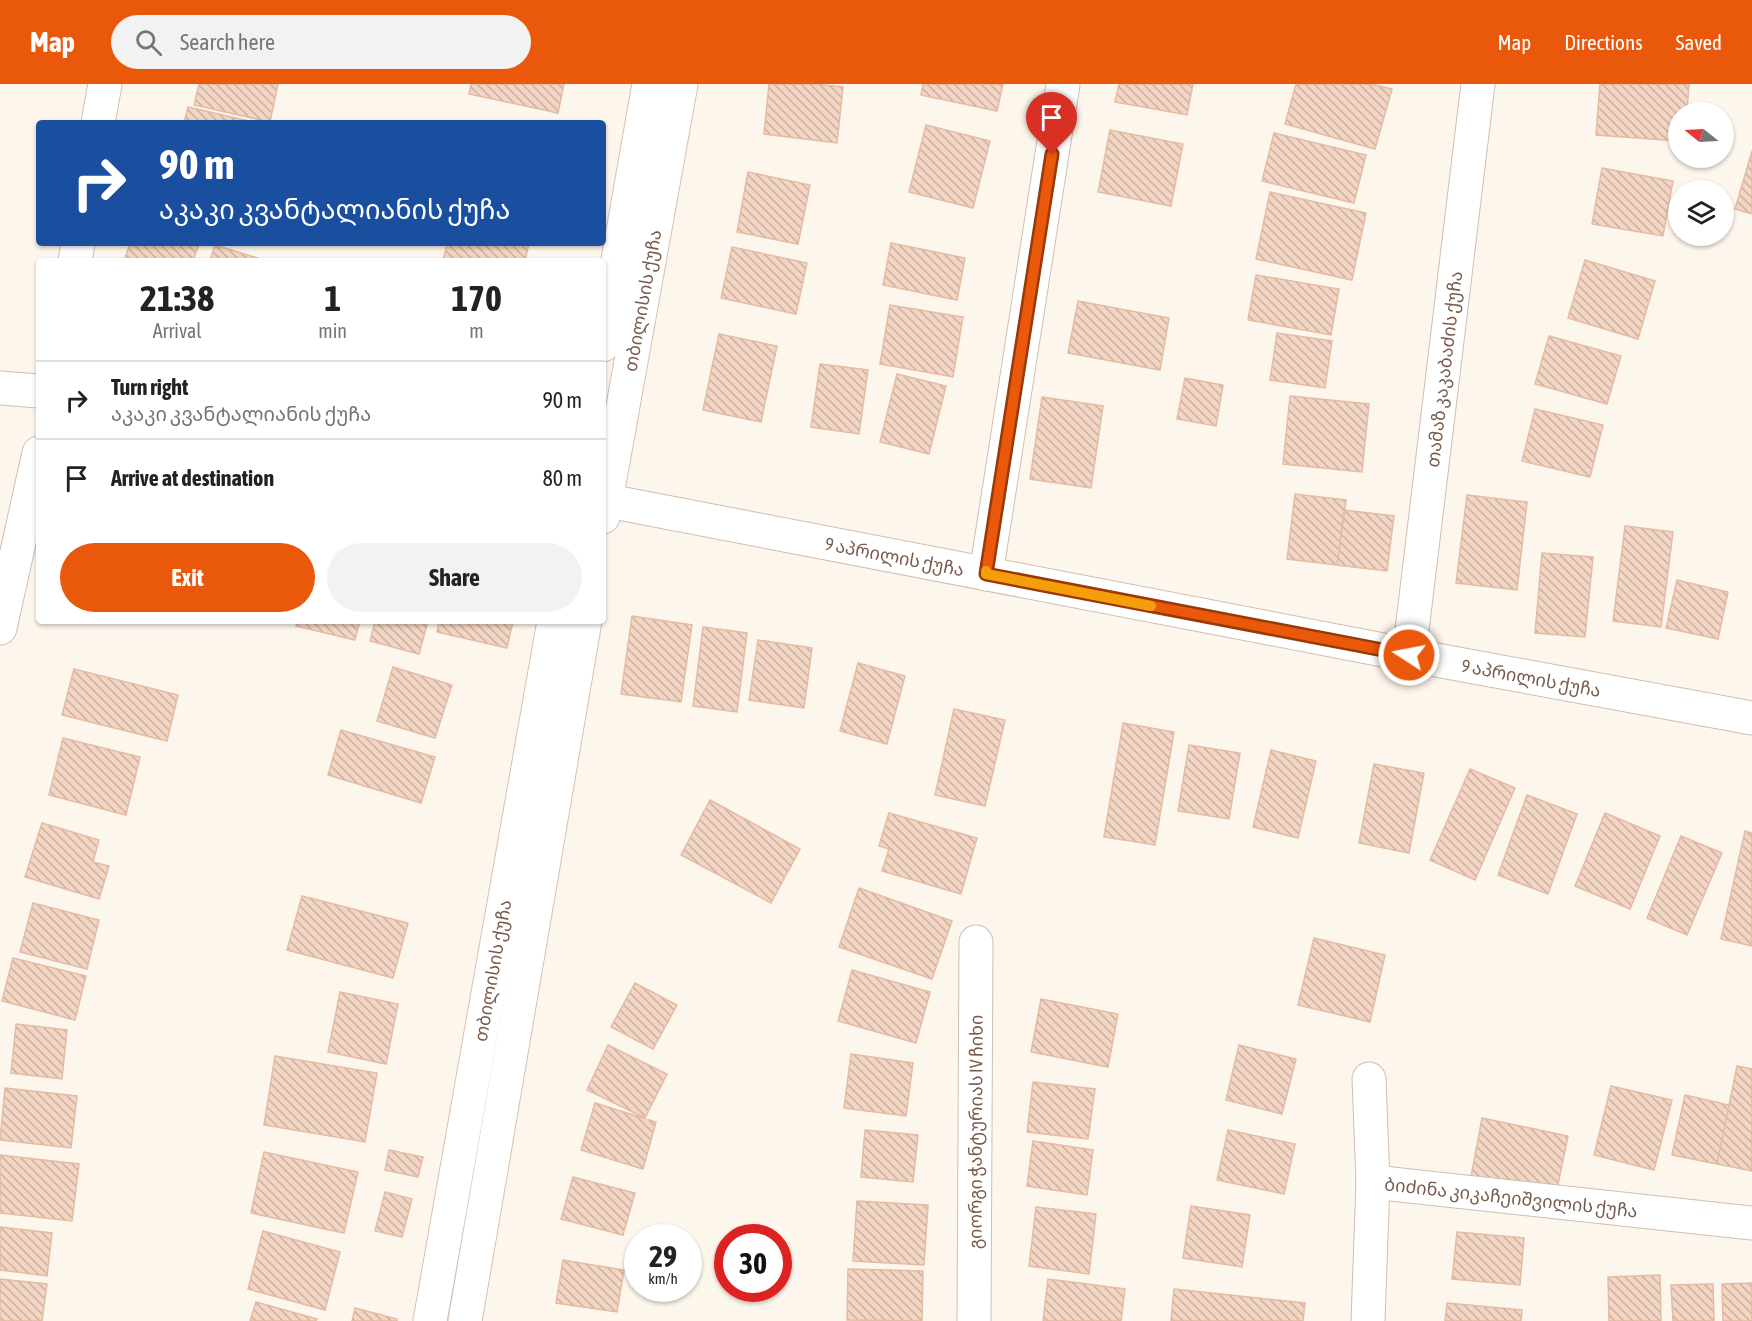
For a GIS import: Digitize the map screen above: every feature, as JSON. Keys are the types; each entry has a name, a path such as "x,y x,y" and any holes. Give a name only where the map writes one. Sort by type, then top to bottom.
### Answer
{"street":[{"path":"99,120 105,84"},
{"name":"თბილისის ქუჩა","path":"606,328 650,84"},
{"name":"თბილისის ქუჩა","path":"606,495 681,84"},
{"path":"986,574 1063,84"},
{"name":"თამაზ კაკაბაძის ქუჩა","path":"1409,655 1478,84"},
{"path":"0,388 36,391"},
{"path":"0,628 36,466"},
{"name":"9 აპრილის ქუჩა","path":"606,506 986,574 1752,718"},
{"name":"თბილისის ქუჩა","path":"430,1321 553,624"},
{"name":"თბილისის ქუჩა","path":"465,1321 584,624"},
{"name":"გიორგი ჭანტურიას IV ჩიხი","path":"974,1321 976,942"},
{"path":"1369,1079 1373,1182"},
{"name":"ბიძინა კიკაჩეიშვილის ქუჩა","path":"1368,1321 1373,1182 1752,1223"}],"building":[{"path":"199,84 278,84 270,120 261,120 194,105"},
{"path":"471,84 564,84 558,113 469,94"},
{"path":"769,84 815,84 843,87 837,143 764,134"},
{"path":"923,84 1003,84 997,111 921,95"},
{"path":"1119,84 1193,84 1187,115 1115,102"},
{"path":"1296,84 1372,84 1392,89 1375,149 1285,124"},
{"path":"1600,84 1689,84 1688,102 1668,102 1668,140 1596,135"},
{"path":"188,107 245,120 185,120"},
{"path":"926,125 990,141 973,208 909,192"},
{"path":"1110,130 1183,144 1171,206 1098,192"},
{"path":"1274,133 1366,155 1354,203 1262,181"},
{"path":"1752,151 1752,214 1735,209"},
{"path":"1602,168 1668,180 1668,208 1663,236 1592,224"},
{"path":"748,172 810,185 798,244 737,232"},
{"path":"1270,192 1366,213 1352,280 1256,259"},
{"path":"891,243 965,258 957,300 883,285"},
{"path":"129,246 198,246 194,258 125,258"},
{"path":"215,246 218,246 257,258 211,258"},
{"path":"446,246 528,246 526,258 444,258"},
{"path":"732,247 807,263 796,314 721,298"},
{"path":"1585,260 1655,281 1638,339 1568,318"},
{"path":"1256,275 1339,289 1331,335 1248,320"},
{"path":"1078,301 1169,318 1160,370 1068,353"},
{"path":"890,305 963,317 953,377 880,364"},
{"path":"1277,333 1332,341 1325,388 1270,380"},
{"path":"719,334 777,346 761,422 703,410"},
{"path":"1549,336 1621,356 1607,404 1535,384"},
{"path":"820,364 868,370 859,434 811,427"},
{"path":"897,374 946,386 929,454 880,442"},
{"path":"1185,378 1223,385 1216,426 1177,419"},
{"path":"1290,396 1369,404 1362,472 1283,464"},
{"path":"1042,397 1103,406 1091,488 1030,479"},
{"path":"1535,409 1603,425 1590,477 1522,461"},
{"path":"1295,494 1346,500 1337,565 1287,559"},
{"path":"1467,495 1527,502 1517,590 1456,583"},
{"path":"1344,510 1394,516 1387,571 1337,565"},
{"path":"1625,526 1673,532 1661,627 1613,621"},
{"path":"1542,553 1593,557 1585,637 1535,633"},
{"path":"1677,580 1728,592 1718,639 1666,628"},
{"path":"632,616 692,625 681,702 621,694"},
{"path":"297,624 359,624 355,640 296,626"},
{"path":"374,624 427,624 419,654 370,641"},
{"path":"438,624 512,624 507,648 437,632"},
{"path":"703,627 747,633 737,712 693,706"},
{"path":"758,640 812,648 804,708 749,700"},
{"path":"858,663 905,676 887,744 840,731"},
{"path":"393,667 452,685 435,738 377,721"},
{"path":"74,669 178,695 167,741 62,715"},
{"path":"954,709 1005,720 985,806 935,795"},
{"path":"1123,723 1174,732 1155,845 1104,837"},
{"path":"341,730 435,757 421,803 328,775"},
{"path":"63,738 140,757 126,815 49,795"},
{"path":"1189,745 1240,753 1229,819 1178,811"},
{"path":"1271,750 1316,761 1298,838 1253,827"},
{"path":"1374,764 1424,773 1409,853 1359,843"},
{"path":"1470,769 1515,788 1475,880 1430,860"},
{"path":"1527,795 1577,814 1548,894 1498,875"},
{"path":"710,800 800,849 771,903 681,855"},
{"path":"889,813 977,838 961,894 882,871 889,849 879,846"},
{"path":"1605,813 1660,836 1630,909 1575,886"},
{"path":"42,823 99,840 93,862 109,866 99,899 25,877"},
{"path":"1745,831 1752,833 1752,946 1721,939"},
{"path":"1681,836 1722,853 1687,935 1647,918"},
{"path":"859,888 952,921 932,979 839,947"},
{"path":"302,896 408,923 393,978 287,950"},
{"path":"33,903 99,920 87,969 20,952"},
{"path":"1314,938 1385,955 1370,1022 1298,1005"},
{"path":"13,958 86,976 75,1020 2,1001"},
{"path":"852,970 930,992 916,1043 838,1021"},
{"path":"635,983 677,1005 653,1049 611,1027"},
{"path":"340,992 398,1004 386,1064 328,1052"},
{"path":"1041,999 1118,1014 1108,1067 1031,1052"},
{"path":"16,1024 67,1030 62,1079 11,1073"},
{"path":"608,1045 667,1074 645,1118 587,1090"},
{"path":"1239,1045 1296,1059 1282,1114 1226,1100"},
{"path":"851,1054 913,1063 906,1116 844,1108"},
{"path":"275,1056 377,1073 365,1142 264,1125"},
{"path":"1737,1066 1752,1069 1752,1171 1717,1164"},
{"path":"1033,1082 1095,1089 1088,1139 1027,1132"},
{"path":"1611,1086 1672,1100 1654,1170 1594,1155"},
{"path":"5,1088 77,1096 71,1148 0,1140"},
{"path":"1685,1095 1729,1105 1717,1164 1672,1155"},
{"path":"595,1103 656,1122 643,1169 581,1150"},
{"path":"1482,1118 1568,1136 1556,1194 1471,1177"},
{"path":"865,1130 918,1135 913,1182 861,1177"},
{"path":"1228,1130 1295,1144 1284,1194 1217,1180"},
{"path":"1033,1141 1093,1150 1087,1195 1027,1186"},
{"path":"389,1150 423,1157 418,1177 385,1170"},
{"path":"264,1152 358,1172 344,1233 251,1213"},
{"path":"0,1155 79,1164 72,1221 0,1213"},
{"path":"573,1177 635,1193 626,1224 624,1224 623,1235 561,1219"},
{"path":"385,1192 412,1199 402,1237 375,1231"},
{"path":"857,1201 928,1205 924,1265 853,1261"},
{"path":"1191,1206 1250,1215 1242,1267 1183,1258"},
{"path":"1036,1207 1096,1214 1089,1274 1029,1266"},
{"path":"0,1227 52,1233 47,1276 0,1270"},
{"path":"263,1231 340,1252 325,1310 248,1289"},
{"path":"1457,1232 1524,1238 1520,1285 1452,1279"},
{"path":"563,1260 624,1270 617,1312 556,1303"},
{"path":"848,1269 923,1271 922,1321 847,1320"},
{"path":"1660,1275 1661,1321 1609,1321 1608,1277"},
{"path":"0,1279 47,1284 42,1321 0,1321"},
{"path":"1048,1279 1125,1289 1121,1321 1043,1321"},
{"path":"1752,1283 1752,1321 1723,1321 1722,1284"},
{"path":"1713,1284 1714,1321 1673,1321 1671,1285"},
{"path":"1174,1289 1305,1303 1303,1321 1171,1321"},
{"path":"256,1302 317,1319 316,1321 250,1321"},
{"path":"1447,1303 1522,1310 1521,1321 1445,1321"},
{"path":"355,1308 397,1319 397,1321 352,1321"}],"slow traffic":[{"path":"986,571 986,574 1151,606"}],"route":[{"path":"1052,154 986,574 1409,655"}]}
